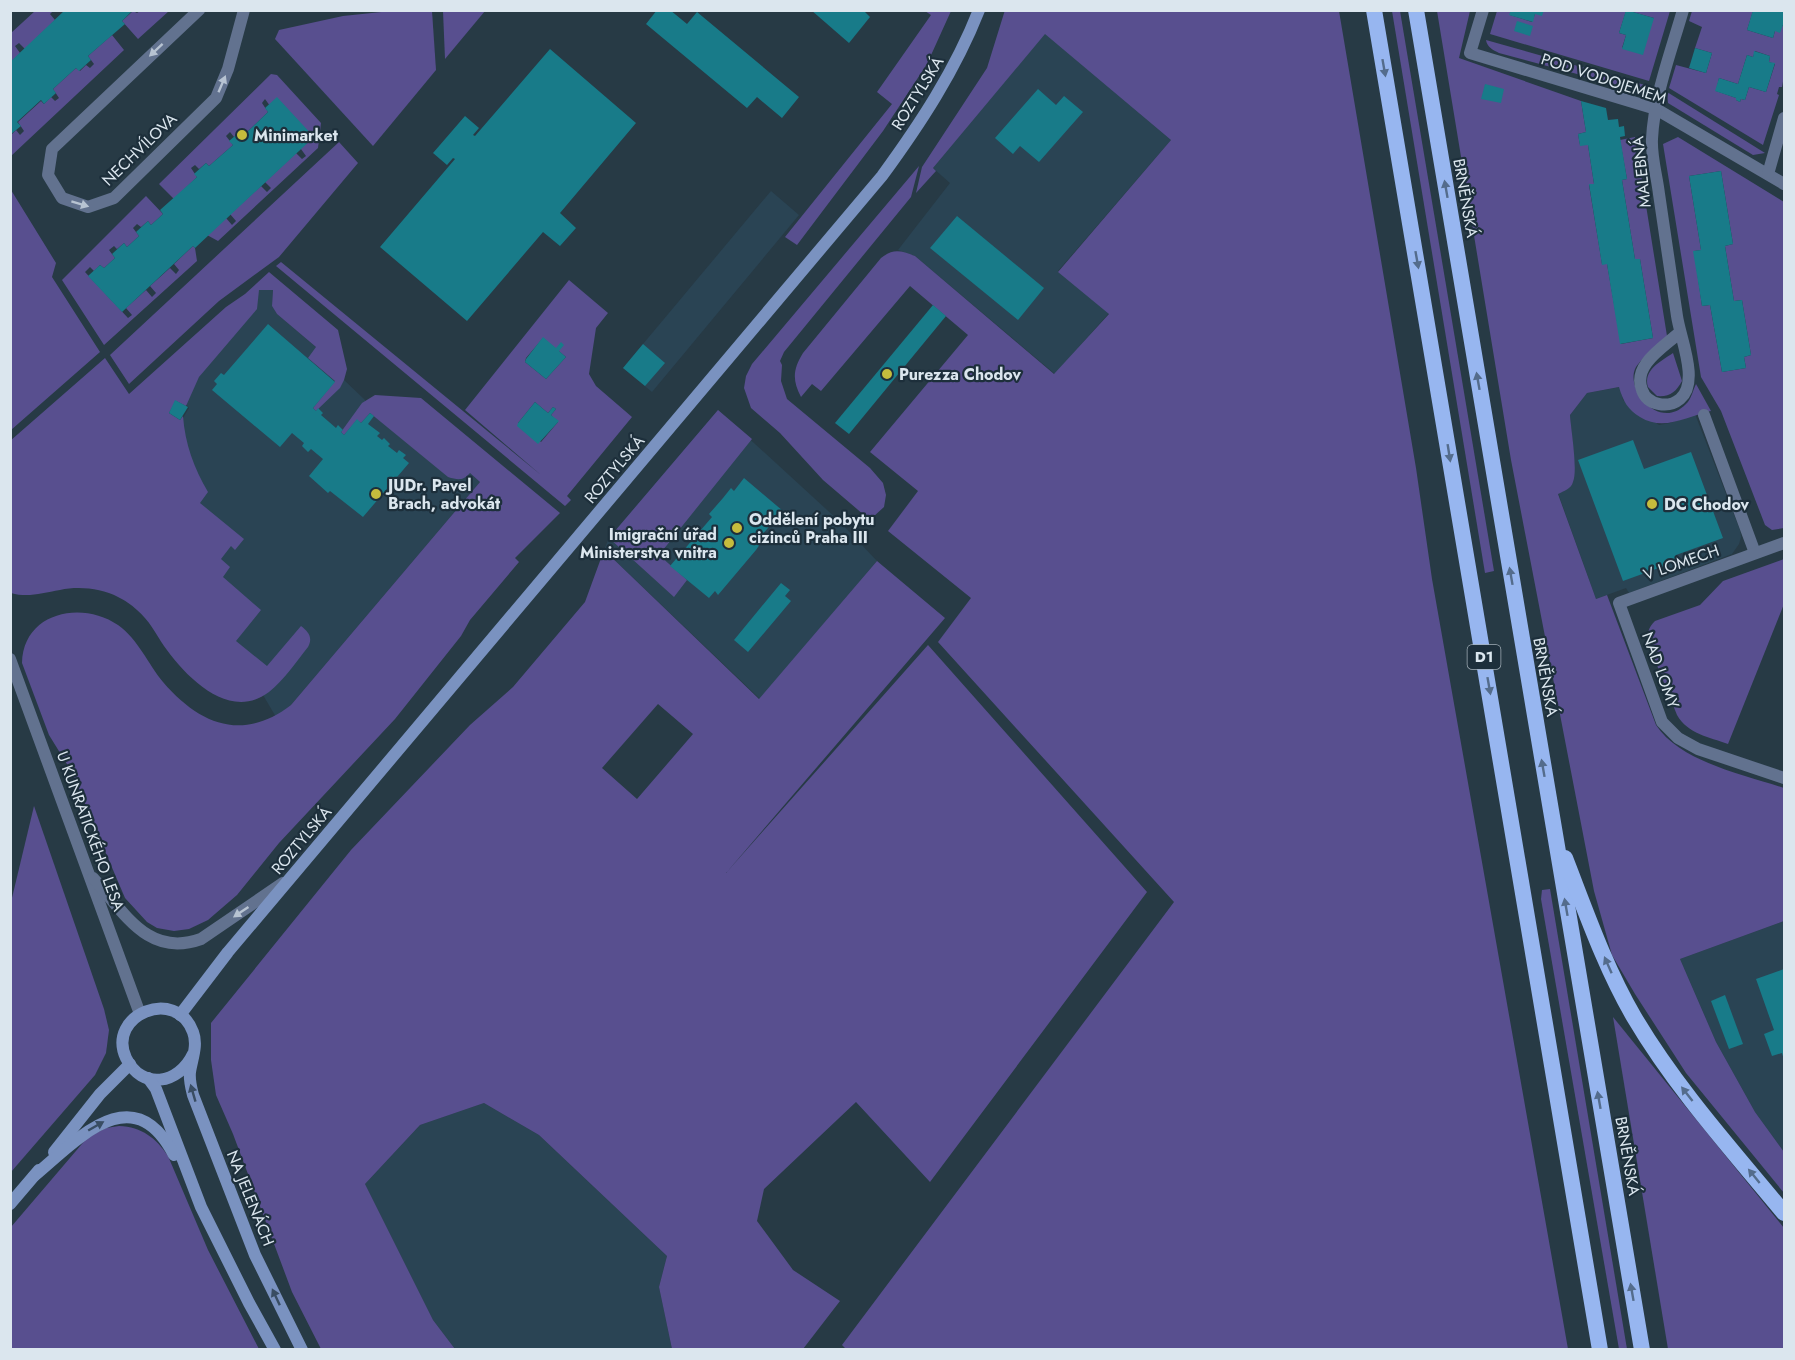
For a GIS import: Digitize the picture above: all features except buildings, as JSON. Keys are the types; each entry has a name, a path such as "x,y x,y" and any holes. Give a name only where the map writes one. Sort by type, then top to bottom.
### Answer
{"highway":[{"name":"D1","path":"1374,10 1600,1350"},
{"name":"BRNĚNSKÁ","path":"1416,10 1642,1350"},
{"path":"1553,826 1606,962 1634,1017 1671,1073 1785,1213"}],"main road":[{"name":"ROZTYLSKÁ","path":"180,1015 228,952 289,879 882,176 936,99 979,10"},
{"path":"180,1015 166,1009 154,1008 140,1014 126,1029 123,1041 124,1053 138,1073 159,1080 180,1073 189,1064 193,1054"},
{"name":"NA JELENÁCH","path":"180,1015 193,1031 195,1043 190,1081 193,1095 255,1254 302,1350"},
{"path":"10,1204 100,1094 130,1064"},
{"path":"148,1078 156,1089 201,1207"},
{"path":"34,1176 86,1132 102,1122 132,1118 153,1127 166,1139 275,1350"}],"street":[{"name":"NECHVÍLOVA","path":"199,10 51,149 48,175 63,198 88,207 114,198 216,98 228,69 244,10"},
{"name":"POD VODOJEMEM","path":"1483,10 1470,53 1656,109 1785,184"},
{"name":"MALEBNÁ","path":"1679,333 1643,368 1640,375 1642,390 1649,400 1655,403 1672,403 1681,398 1689,384 1690,376 1679,333 1651,141 1656,109 1683,10"},
{"path":"1768,174 1785,118"},
{"path":"1704,415 1755,553"},
{"name":"V LOMECH","path":"1619,603 1785,543"},
{"name":"NAD LOMY","path":"1619,603 1662,722 1678,738 1698,749 1785,778"},
{"name":"U KUNRATICKÉHO LESA","path":"10,659 140,1014"},
{"path":"88,873 149,937 166,944 201,939 289,879"}],"shaded area":[{"path":"1005,10 1339,11 1416,468 1432,579 1568,1349 847,1350 842,1345 1174,902 938,642 971,598 888,531 918,491 870,452 968,335 910,286 821,391 812,384 801,397 795,380 797,364 803,353 881,258 894,252 915,256 1054,374 1109,314 1058,272 1171,140 1045,34 933,168 936,171 916,193 922,167 987,68"},
{"path":"35,11 53,11 50,14 55,20 25,49 19,43 15,46 20,53 11,62 11,33"},
{"path":"133,11 137,13 140,11 169,11 138,39 122,21"},
{"path":"391,11 432,11 436,70 373,146 275,39 279,30 343,16"},
{"path":"443,11 485,11 445,59"},
{"path":"925,11 951,11 927,64 883,131 797,245 785,237 892,104 877,92 931,15"},
{"path":"1392,11 1400,11 1494,571 1485,573"},
{"path":"1437,11 1470,11 1459,58 1581,101 1586,132 1578,134 1580,145 1588,145 1594,184 1589,185 1602,264 1607,264 1621,344 1653,338 1640,259 1635,259 1622,180 1627,179 1620,140 1635,137 1667,336 1637,365 1634,378 1636,388 1647,405 1656,411 1666,413 1676,411 1686,404 1696,384 1711,411 1676,422 1658,423 1640,417 1632,411 1624,401 1619,387 1587,393 1570,415 1575,459 1573,482 1569,488 1558,494 1596,599 1607,595 1656,725 1667,738 1697,758 1714,766 1784,788 1784,921 1680,959 1716,1042 1755,1112 1784,1152 1784,1193 1686,1073 1612,955 1594,891 1511,460"},
{"path":"1497,11 1511,11 1510,15 1532,22 1535,14 1544,11 1626,11 1619,33 1626,35 1622,48 1654,18 1629,11 1670,11 1649,81 1490,34"},
{"path":"1692,11 1753,11 1747,30 1773,38 1775,31 1784,25 1784,76 1763,145 1669,88 1676,65 1706,73 1712,53 1695,48 1702,27 1689,21","holes":["1755,51 1770,56 1769,62 1775,64 1766,92 1749,87 1745,100 1741,99 1740,102 1736,98 1716,91 1719,78 1738,84 1747,55 1753,57"]},
{"path":"1045,33 1171,140 1058,271 1109,313 1055,374 915,256 898,250 950,183 933,168"},
{"path":"112,35 124,50 11,156 11,135 16,130 20,135 24,131 18,122 41,101 44,104 51,97 55,101 59,98 53,89 76,68 80,71 86,65 90,68 94,64 88,56"},
{"path":"1486,40 1652,87 1649,92 1640,95 1577,74 1499,53 1489,46"},
{"path":"271,74 277,75 321,123 318,148 218,241 207,235 226,218 232,225 236,221 230,214 261,186 267,192 271,188 265,182 296,153 302,159 306,156 265,99 262,103 268,112 245,134 242,130 234,137 230,132 226,136 233,145 209,166 206,163 199,169 195,165 191,168 197,177 174,199 159,184"},
{"path":"1667,92 1765,153 1753,155 1668,103"},
{"path":"1678,137 1784,202 1784,528 1772,530 1765,525 1721,411 1701,377 1663,144","holes":["1721,171 1733,244 1725,246 1734,301 1742,300 1751,355 1744,357 1746,368 1722,372 1710,305 1702,306 1694,251 1701,250 1689,176"]},
{"path":"339,142 358,163 279,257 219,301 129,384 110,355"},
{"path":"919,166 911,197 784,352 780,361 781,381 787,399 870,468 883,483 886,495 884,507 873,517 864,515 823,480 780,433 751,408 744,388 746,376 752,364"},
{"path":"11,190 56,263 52,277 100,352 11,430"},
{"path":"771,191 799,215 652,392 623,368"},
{"path":"146,196 163,214 151,225 148,221 141,227 137,224 133,228 139,236 127,247 124,243 117,249 114,246 109,250 115,258 104,268 100,265 94,271 90,267 85,272 128,318 132,315 126,308 146,290 152,297 156,293 150,286 170,268 176,274 179,270 174,264 193,246 197,261 104,345 62,280"},
{"path":"281,262 541,475 465,410 569,280 608,313 596,328 589,374 596,386 632,417 567,496 571,500 565,506 276,266","holes":["543,338 566,357 546,379 525,362","535,402 548,413 553,407 556,409 551,415 558,422 541,442 518,423"]},
{"path":"269,272 338,330 347,369 340,388 316,411 313,408 335,381 308,358 316,347 277,314 272,306 273,290 259,290 257,309 199,377 186,406 176,401 169,413 180,420 183,416 191,455 208,492 200,503 244,539 235,550 231,546 221,559 230,567 223,577 261,610 236,641 267,666 301,626 310,638 308,647 290,671 269,692 254,700 239,702 224,699 196,682 173,658 141,614 118,597 82,588 29,595 11,593 10,441 105,358 129,394 226,307 245,294"},
{"path":"258,290 273,290 272,306 277,314 317,348 344,380 365,400 370,413 470,473 480,482 291,705 276,717 263,695 153,599 183,418 189,408 186,404 199,377"},
{"path":"1673,353 1682,381 1672,393 1657,396 1648,387 1648,376 1658,363"},
{"path":"1620,387 1623,400 1659,425 1695,414 1741,537 1732,554 1629,593 1626,588 1596,599 1558,493 1566,490 1573,482 1574,458 1570,415 1587,393"},
{"path":"375,395 421,398 560,513 515,558 519,562 470,620 461,636 395,719 279,843 237,895 208,920 189,929 174,931 157,928 147,922 125,898 70,769 49,735 22,663 25,646 32,632 43,622 72,613 88,613 104,617 125,631 177,697 207,718 223,724 256,723 291,705 480,482 470,473 460,479 448,477 370,413 361,423 357,420 344,435 341,432 362,403"},
{"path":"718,410 838,520 877,561 760,699 604,550 609,538"},
{"path":"718,410 752,439 659,555 687,580 674,597 609,538"},
{"path":"604,550 759,699 877,561 945,618 726,873 928,645 1147,892 930,1182 856,1102 764,1189 757,1221 793,1270 840,1301 803,1349 672,1349 659,1287 667,1256 539,1135 484,1103 420,1125 365,1184 433,1320 455,1349 321,1349 292,1292 233,1134 216,1095 211,1060 211,1023 351,850 470,725 513,687 585,602","holes":["658,704 693,734 637,799 602,768"]},
{"path":"1784,559 1784,604 1728,744 1693,731 1677,715 1648,643 1649,629 1655,621 1700,605 1723,581"},
{"path":"34,806 104,1009 109,1030 106,1053 95,1075 11,1172 11,902"},
{"path":"1550,889 1627,1349 1619,1349 1541,899 1542,890"},
{"path":"1784,921 1784,1152 1755,1112 1716,1042 1680,959"},
{"path":"1613,1017 1784,1228 1784,1349 1668,1349"},
{"path":"484,1103 539,1135 667,1256 659,1287 672,1349 455,1349 433,1320 365,1184 420,1125"},
{"path":"119,1126 135,1129 148,1135 168,1156 208,1250 259,1349 11,1350 11,1227 87,1138 106,1128"}],"place":[{"name":"Minimarket","path":"242,135"},
{"name":"Purezza Chodov","path":"887,374"},
{"name":"JUDr. Pavel Brach, advokát","path":"376,494"},
{"name":"DC Chodov","path":"1652,504"},
{"name":"Oddělení pobytu cizinců Praha III","path":"737,528"},
{"name":"Imigrační úřad Ministerstva vnitra","path":"729,543"}]}
